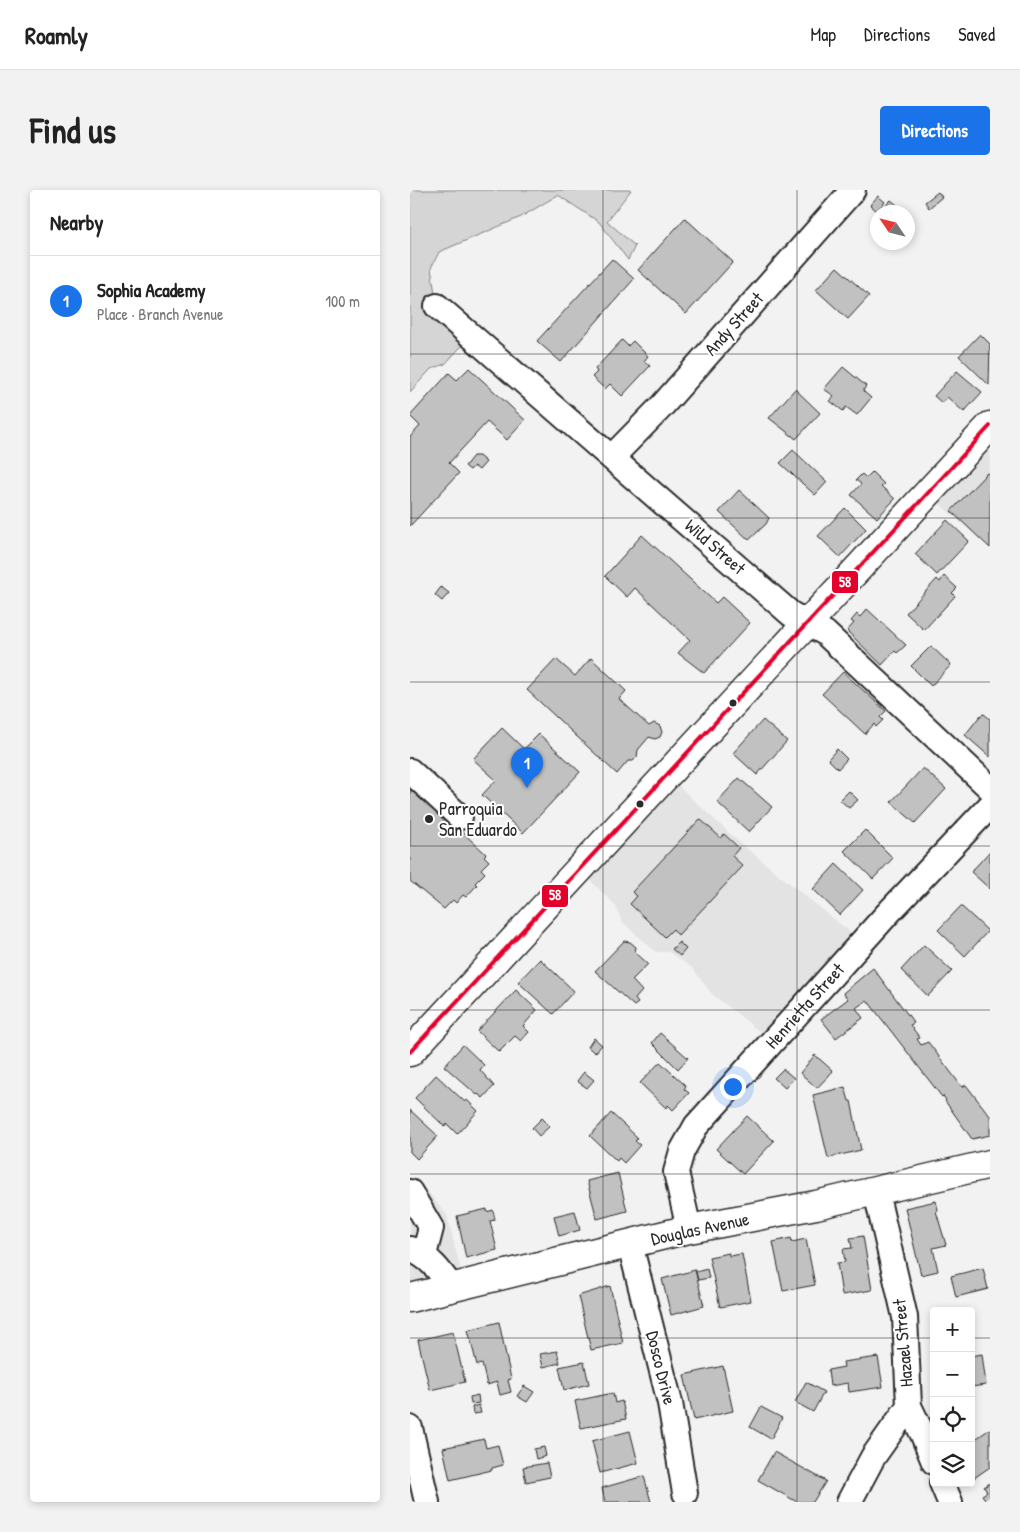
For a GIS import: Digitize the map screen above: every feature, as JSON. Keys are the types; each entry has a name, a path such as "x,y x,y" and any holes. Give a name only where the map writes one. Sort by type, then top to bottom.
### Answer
{"main road":[{"path":"410,1052 990,426"},
{"name":"Douglas Avenue","path":"410,1298 689,1229 876,1192 990,1164"}],"street":[{"name":"Andy Street","path":"612,457 661,407 853,190"},
{"name":"Wild Street","path":"437,306 791,614 825,633 990,788"},
{"path":"410,771 460,817"},
{"name":"Henrietta Street","path":"689,1229 676,1172 682,1151 696,1126 890,911 990,806"},
{"path":"410,1192 431,1228 417,1252 436,1265 452,1288"},
{"name":"Hazael Street","path":"876,1192 904,1316 909,1406 930,1451"},
{"name":"Dosco Drive","path":"630,1244 670,1403 685,1493"},
{"path":"849,1502 873,1457 909,1406"},
{"path":"410,1428 427,1502"},
{"path":"944,1487 950,1502"}],"shaded area":[{"path":"410,190 631,190 607,221 635,246 628,260 599,222 558,195 521,217 439,252 431,268 437,306 471,336 445,364 431,369 410,392"},
{"path":"990,439 990,548 934,499"},
{"path":"673,781 740,843 871,949 777,1045 712,994 692,968 669,952 656,952 622,922 615,905 587,877"},
{"path":"418,1180 447,1215 463,1279 410,1292 410,1185"}],"building":[{"path":"938,192 942,197 929,208 925,202"},
{"path":"878,196 885,202 882,205 870,205"},
{"path":"891,200 897,205 886,205"},
{"path":"685,218 733,262 686,314 638,270"},
{"path":"612,259 634,279 561,362 537,341"},
{"path":"837,267 869,296 848,319 816,290"},
{"path":"980,334 990,344 989,385 959,356"},
{"path":"622,340 628,346 633,341 648,356 644,361 650,366 622,396 610,384 605,389 592,377 597,372 595,369"},
{"path":"843,367 866,386 863,391 871,398 857,415 846,407 843,411 830,401 834,396 824,389"},
{"path":"469,368 525,420 507,440 487,422 449,463 459,473 410,526 410,437 420,426 410,416 449,373 457,380"},
{"path":"957,371 982,392 964,412 947,397 942,403 934,396"},
{"path":"795,389 820,413 796,439 769,418"},
{"path":"793,450 827,482 815,495 780,463"},
{"path":"473,456 479,456 486,462 479,470 474,466 470,470 465,466"},
{"path":"872,472 884,484 881,486 895,499 877,518 851,495 861,484 856,480 862,474 866,478"},
{"path":"987,473 990,475 990,548 951,511"},
{"path":"739,490 769,518 766,524 749,540 719,512"},
{"path":"845,508 866,529 840,557 818,536"},
{"path":"947,520 969,541 937,575 915,554"},
{"path":"642,535 716,603 722,597 750,623 704,673 678,653 690,640 635,588 627,597 605,576"},
{"path":"944,576 957,588 952,593 955,596 924,630 906,613 937,579 940,582"},
{"path":"441,587 449,593 442,601 435,595"},
{"path":"867,609 906,645 897,653 895,651 882,665 847,631 854,623 851,621 857,614 860,617"},
{"path":"931,646 951,665 931,686 911,666"},
{"path":"591,658 626,691 619,699 649,726 654,723 660,726 662,732 660,737 655,739 649,737 638,750 637,757 633,761 628,761 617,774 527,690 556,659 575,676"},
{"path":"843,672 886,711 880,717 883,720 876,727 874,724 865,734 822,694"},
{"path":"984,714 990,719 990,757 965,735 980,716"},
{"path":"763,720 787,741 757,775 733,753"},
{"path":"502,728 524,749 539,734 580,772 523,833 482,795 496,780 473,759"},
{"path":"837,749 847,759 838,769 828,759"},
{"path":"923,768 946,789 915,823 891,802"},
{"path":"739,778 772,807 749,832 717,802"},
{"name":"Parroquia San Eduardo","path":"410,784 486,854 484,856 489,861 481,869 485,873 475,883 477,885 466,897 463,895 456,903 453,900 444,909 410,881"},
{"path":"849,791 858,800 849,808 840,800"},
{"path":"700,819 721,838 724,834 739,848 732,856 743,866 678,935 673,929 665,937 630,904 637,896 632,892"},
{"path":"865,830 893,858 873,879 844,851"},
{"path":"990,851 990,889 971,872"},
{"path":"836,864 863,890 840,915 813,889"},
{"path":"961,906 988,931 965,956 938,930"},
{"path":"624,941 630,942 636,947 635,952 648,964 632,980 642,991 635,999 638,1003 634,1006 595,971"},
{"path":"679,942 686,949 680,956 672,949"},
{"path":"924,945 952,971 928,996 901,970"},
{"path":"540,959 574,991 553,1014 518,982"},
{"path":"873,968 914,1023 910,1025 920,1038 917,1039 921,1045 928,1042 962,1087 966,1085 990,1116 990,1135 972,1139 943,1096 867,1000 856,1008 863,1018 836,1038 821,1019 848,999 843,993"},
{"path":"516,990 537,1010 523,1026 529,1032 521,1041 515,1036 499,1052 477,1031"},
{"path":"660,1033 688,1058 678,1069 652,1043"},
{"path":"594,1038 602,1045 595,1053 588,1047"},
{"path":"463,1045 484,1065 480,1070 494,1086 483,1098 444,1066"},
{"path":"815,1055 833,1071 817,1088 800,1073"},
{"path":"660,1062 686,1086 684,1089 689,1093 673,1110 668,1105 666,1108 640,1083"},
{"path":"783,1069 794,1078 785,1088 774,1078"},
{"path":"584,1072 594,1080 587,1088 577,1081"},
{"path":"436,1075 465,1102 467,1100 478,1111 457,1134 447,1124 445,1127 415,1098"},
{"path":"845,1087 849,1101 851,1101 861,1150 828,1158 813,1095"},
{"path":"410,1110 438,1136 417,1159 410,1152"},
{"path":"611,1113 638,1138 635,1141 640,1145 624,1163 619,1158 617,1161 590,1136"},
{"path":"747,1116 774,1141 743,1174 716,1149"},
{"path":"542,1118 550,1126 539,1136 532,1128"},
{"path":"618,1173 627,1211 597,1219 587,1181"},
{"path":"936,1201 938,1210 936,1211 946,1245 933,1248 938,1271 921,1275 905,1208"},
{"path":"487,1209 487,1212 493,1210 495,1220 490,1221 497,1250 466,1258 457,1216"},
{"path":"575,1211 580,1230 559,1236 554,1216"},
{"path":"863,1236 872,1290 842,1295 837,1263 845,1262 843,1249 852,1248 850,1238"},
{"path":"791,1238 792,1242 806,1239 815,1285 783,1291 773,1242"},
{"path":"729,1253 729,1256 742,1254 751,1301 720,1307 709,1257"},
{"path":"983,1268 988,1289 956,1297 951,1276"},
{"path":"707,1269 709,1278 698,1280 696,1272"},
{"path":"695,1270 704,1306 671,1315 662,1279"},
{"path":"610,1286 623,1343 591,1350 578,1296"},
{"path":"499,1322 511,1379 508,1380 511,1392 500,1395 497,1382 487,1385 482,1364 477,1365 468,1330"},
{"path":"453,1332 465,1382 430,1390 418,1340"},
{"path":"557,1351 560,1363 543,1367 540,1354"},
{"path":"982,1354 986,1385 975,1386 975,1355"},
{"path":"878,1357 883,1387 849,1392 848,1383 830,1386 828,1370 844,1367 843,1362"},
{"path":"584,1362 589,1384 564,1390 559,1367"},
{"path":"723,1366 733,1411 694,1420 684,1375"},
{"path":"806,1382 824,1392 813,1412 795,1402"},
{"path":"524,1386 534,1392 527,1402 517,1396"},
{"path":"613,1393 615,1403 622,1401 626,1419 581,1428 575,1401"},
{"path":"478,1395 479,1403 471,1404 470,1397"},
{"path":"479,1405 481,1413 473,1414 472,1407"},
{"path":"761,1407 782,1418 771,1439 750,1427"},
{"path":"990,1429 990,1467 975,1477 975,1442 975,1439"},
{"path":"630,1431 638,1463 600,1473 592,1441"},
{"path":"484,1439 486,1448 498,1445 503,1465 492,1468 492,1470 450,1480 443,1448"},
{"path":"544,1447 546,1456 536,1459 534,1449"},
{"path":"774,1452 826,1481 813,1502 797,1502 758,1480"},
{"path":"547,1463 550,1477 526,1482 523,1467"},
{"path":"644,1476 651,1502 605,1502 602,1488"},
{"path":"990,1483 990,1502 987,1502 982,1495 987,1492 984,1487"}],"transit line":[{"name":"58","path":"410,1052 990,426"}],"place":[{"name":"Sophia Academy","path":"527,788"},
{"name":"Parroquia San Eduardo","path":"429,819"}]}
